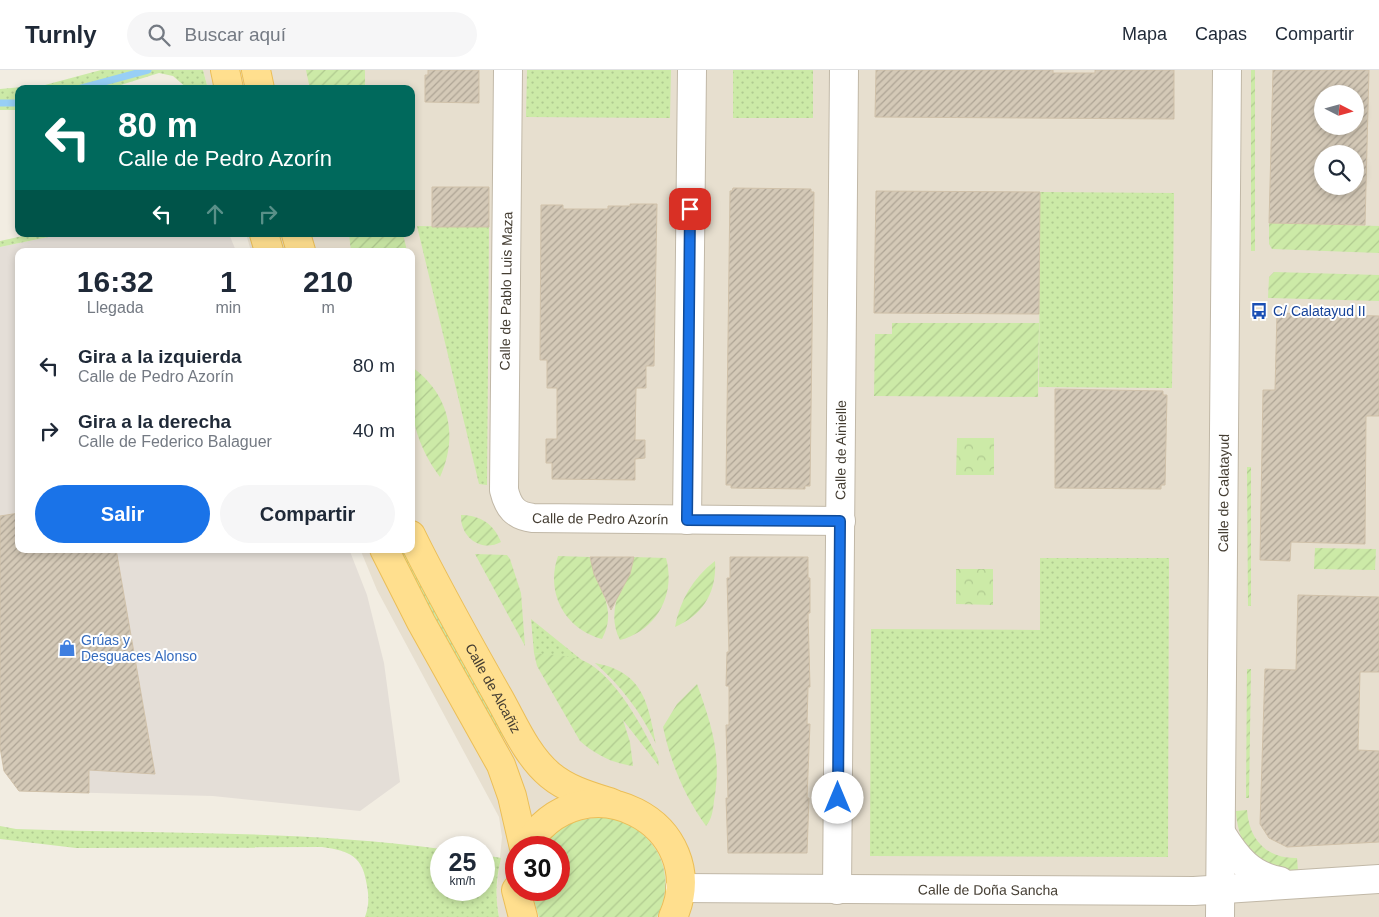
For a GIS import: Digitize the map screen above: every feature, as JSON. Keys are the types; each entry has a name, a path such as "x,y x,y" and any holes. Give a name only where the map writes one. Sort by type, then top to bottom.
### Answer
{"main road":[{"path":"226,70 228,85"},
{"path":"256,70 259,85"},
{"name":"Calle de Alcañiz","path":"415,543 448,607 530,752 544,769 560,783 573,790 628,808 643,815 662,833 675,855 680,888"},
{"path":"386,553 421,622 501,765 512,796 521,836"},
{"path":"533,836 542,824 567,808 596,802 612,803"},
{"path":"673,917 679,901 680,888"},
{"path":"519,901 523,917"}],"street":[{"name":"Calle de Pablo Luis Maza","path":"508,70 504,490 506,502 513,511"},
{"path":"687,520 692,70"},
{"name":"Calle de Ainielle","path":"837,890 844,70"},
{"name":"Calle de Calatayud","path":"1220,917 1226,70"},
{"name":"Calle de Pedro Azorín","path":"513,511 522,517 533,518 840,521"},
{"name":"Calle de Doña Sancha","path":"1221,833 1231,850 1249,869 1272,879 1294,883"},
{"name":"Calle de Doña Sancha","path":"680,888 1194,891 1294,883 1379,879"}],"shaded area":[{"path":"203,70 1379,70 1379,917 499,917 496,897 502,837 499,817 377,590 362,553 415,553 415,248 250,248 247,237 415,237 415,85 207,85"},
{"path":"48,237 230,237 235,248 15,248 15,553 351,553 367,595 384,663 400,782 360,811 213,796 19,791 4,771 0,747 0,247"}],"green space":[{"path":"101,70 203,70 207,85 183,85 173,76 159,73 121,85 45,85"},
{"path":"306,70 365,70 365,85 309,85"},
{"path":"527,70 671,70 670,118 526,117"},
{"path":"733,70 813,70 813,118 733,118"},
{"path":"1251,70 1255,70 1255,251 1251,251"},
{"path":"15,88 15,110 0,110 0,89"},
{"path":"1040,192 1174,193 1172,388 1039,387"},
{"path":"1269,223 1379,226 1379,253 1272,249 1269,244"},
{"path":"417,226 489,227 487,485 479,484"},
{"path":"18,237 48,237 0,247 0,241"},
{"path":"349,237 404,237 406,248 351,248"},
{"path":"1274,272 1379,275 1379,301 1268,298 1269,277"},
{"path":"892,323 1039,323 1038,397 874,396 875,334 892,334"},
{"path":"415,370 435,390 447,416 449,446 440,477 424,452 415,425"},
{"path":"957,438 994,438 994,475 956,475"},
{"path":"1247,467 1251,467 1251,606 1248,606"},
{"path":"461,515 468,515 486,522 494,530 501,542 486,546 473,541 464,530"},
{"path":"1315,548 1376,549 1375,570 1314,569"},
{"path":"400,553 406,553 506,736 501,738 432,616"},
{"path":"475,554 507,555 510,559 521,593 525,646"},
{"path":"558,556 590,557 607,607 607,627 602,639 578,627 561,608 556,596 554,583"},
{"path":"633,557 666,558 668,585 661,609 653,619 633,635 620,640 614,619 615,608"},
{"path":"1040,558 1169,558 1168,857 870,856 871,629 1040,630"},
{"path":"715,561 714,583 706,601 693,616 675,627 680,608 689,590 700,575"},
{"path":"956,569 993,569 993,605 956,604"},
{"path":"531,619 583,661 534,653"},
{"path":"534,653 566,656 584,661 596,668 617,690 637,719 658,759 659,766 623,720 630,742 633,766 605,758 580,741 537,666"},
{"path":"595,663 611,667 624,674 640,691 650,715 656,744 630,700"},
{"path":"1247,669 1251,669 1249,798 1246,798"},
{"path":"697,684 711,728 717,770 713,808 706,826 691,803 679,779 663,727 677,704"},
{"path":"1247,810 1248,821 1256,839 1262,846 1277,855 1297,858 1298,871 1272,867 1262,862 1246,847 1241,836 1236,811"},
{"path":"609,817 625,823 651,842 659,855 664,869 663,900 657,917 539,917 534,901 570,901 570,836 552,836 571,823"},
{"path":"0,826 16,829 282,836 430,848 430,901 495,901 495,857 501,858 497,888 499,917 365,917 368,894 362,868 354,857 347,853 322,847 76,848 0,839"}],"building":[{"path":"428,70 479,70 479,103 425,102 425,75 428,75"},
{"path":"876,70 1053,70 1053,73 1095,73 1095,70 1174,70 1174,119 875,117"},
{"path":"1273,70 1369,70 1365,225 1269,223"},
{"path":"432,187 489,187 489,227 432,227"},
{"path":"733,188 811,189 811,192 814,192 810,486 805,486 805,489 731,488 731,485 726,485 730,191"},
{"path":"876,191 1040,192 1039,314 874,313"},
{"path":"630,204 657,204 654,366 646,366 646,388 636,388 635,440 645,440 645,458 635,459 635,480 552,479 552,463 546,463 546,439 557,439 557,388 547,388 547,360 540,360 541,205 563,205 563,209 608,209 608,206 630,206"},
{"path":"1277,313 1379,316 1379,416 1366,416 1365,544 1291,542 1290,561 1260,560 1263,390 1275,390"},
{"path":"1055,389 1163,391 1163,395 1167,395 1165,485 1161,485 1161,489 1055,488"},
{"name":"Grúas y Desguaces Alonso","path":"15,514 15,553 117,553 155,774 89,770 89,793 19,791 4,771 0,747 0,516"},
{"path":"590,557 634,557 630,574 611,610 594,574"},
{"path":"730,557 808,557 808,578 810,578 810,613 808,613 810,687 808,687 807,724 810,724 807,853 728,853 726,725 729,725 729,686 726,686 727,652 729,652 727,578 730,578"},
{"path":"1298,595 1379,597 1379,672 1360,672 1358,750 1379,751 1379,842 1287,847 1269,838 1260,824 1265,669 1296,670"}],"waterway":[{"path":"93,85 148,70"},
{"path":"0,103 15,103"}],"place":[{"name":"C/ Calatayud II","path":"1259,311"},
{"name":"Grúas y Desguaces Alonso","path":"67,648"}],"route":[{"path":"690,209 687,520 840,521 838,798"}]}
